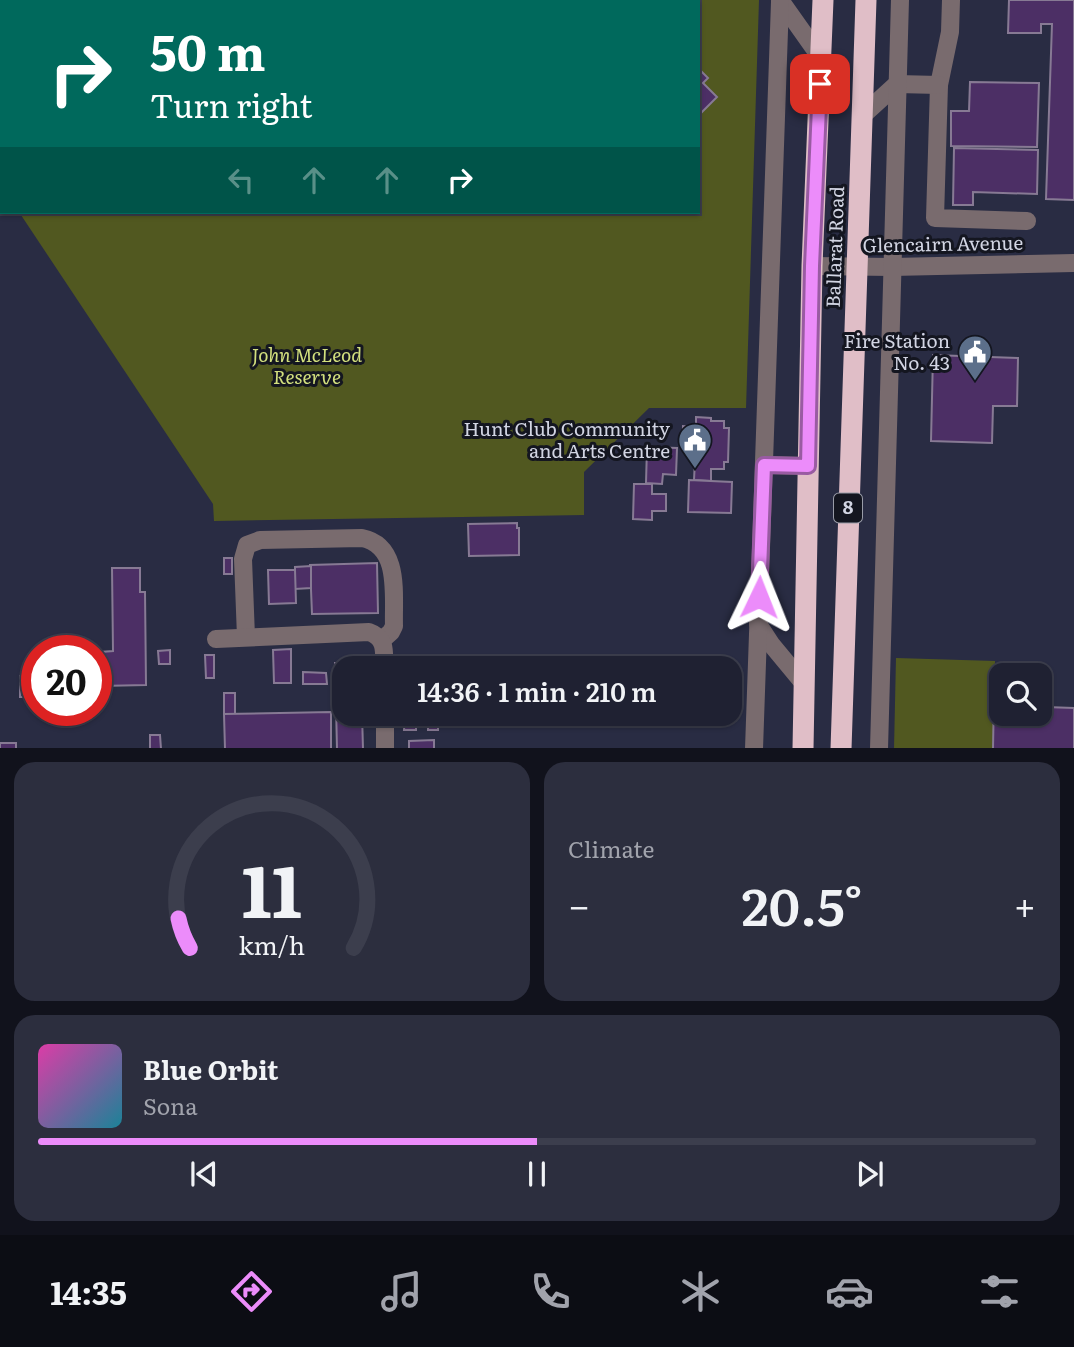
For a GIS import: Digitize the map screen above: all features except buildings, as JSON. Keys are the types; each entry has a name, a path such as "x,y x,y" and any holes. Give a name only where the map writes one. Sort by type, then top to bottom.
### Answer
{"highway":[{"name":"Ballarat Road","path":"803,748 812,266 822,0"},
{"name":"Ballarat Road","path":"841,748 866,0"}],"street":[{"path":"879,748 900,0"},
{"path":"951,0 950,32 939,85 935,218 1027,221"},
{"path":"780,1 821,58"},
{"path":"754,748 780,1"},
{"path":"863,115 898,84 939,85"},
{"name":"Glencairn Avenue","path":"812,266 1074,264"},
{"path":"764,465 808,466"},
{"path":"246,637 243,559 247,545 260,540 362,538 380,546 392,568 394,625 382,640"},
{"path":"758,624 771,644 806,685"},
{"path":"216,639 369,632 378,635 382,640 383,656"},
{"path":"385,726 385,748"}],"green space":[{"name":"John McLeod Reserve","path":"700,0 759,0 746,408 649,408 584,472 584,515 214,521 213,504 20,214 700,214"},
{"path":"896,658 995,661 989,663 989,726 994,726 993,748 894,748"}],"place":[{"name":"Fire Station No. 43","path":"975,382"},
{"name":"Hunt Club Community and Arts Centre","path":"695,470"}],"route":[{"path":"759,597 764,465 808,466 812,266 820,84"}]}
